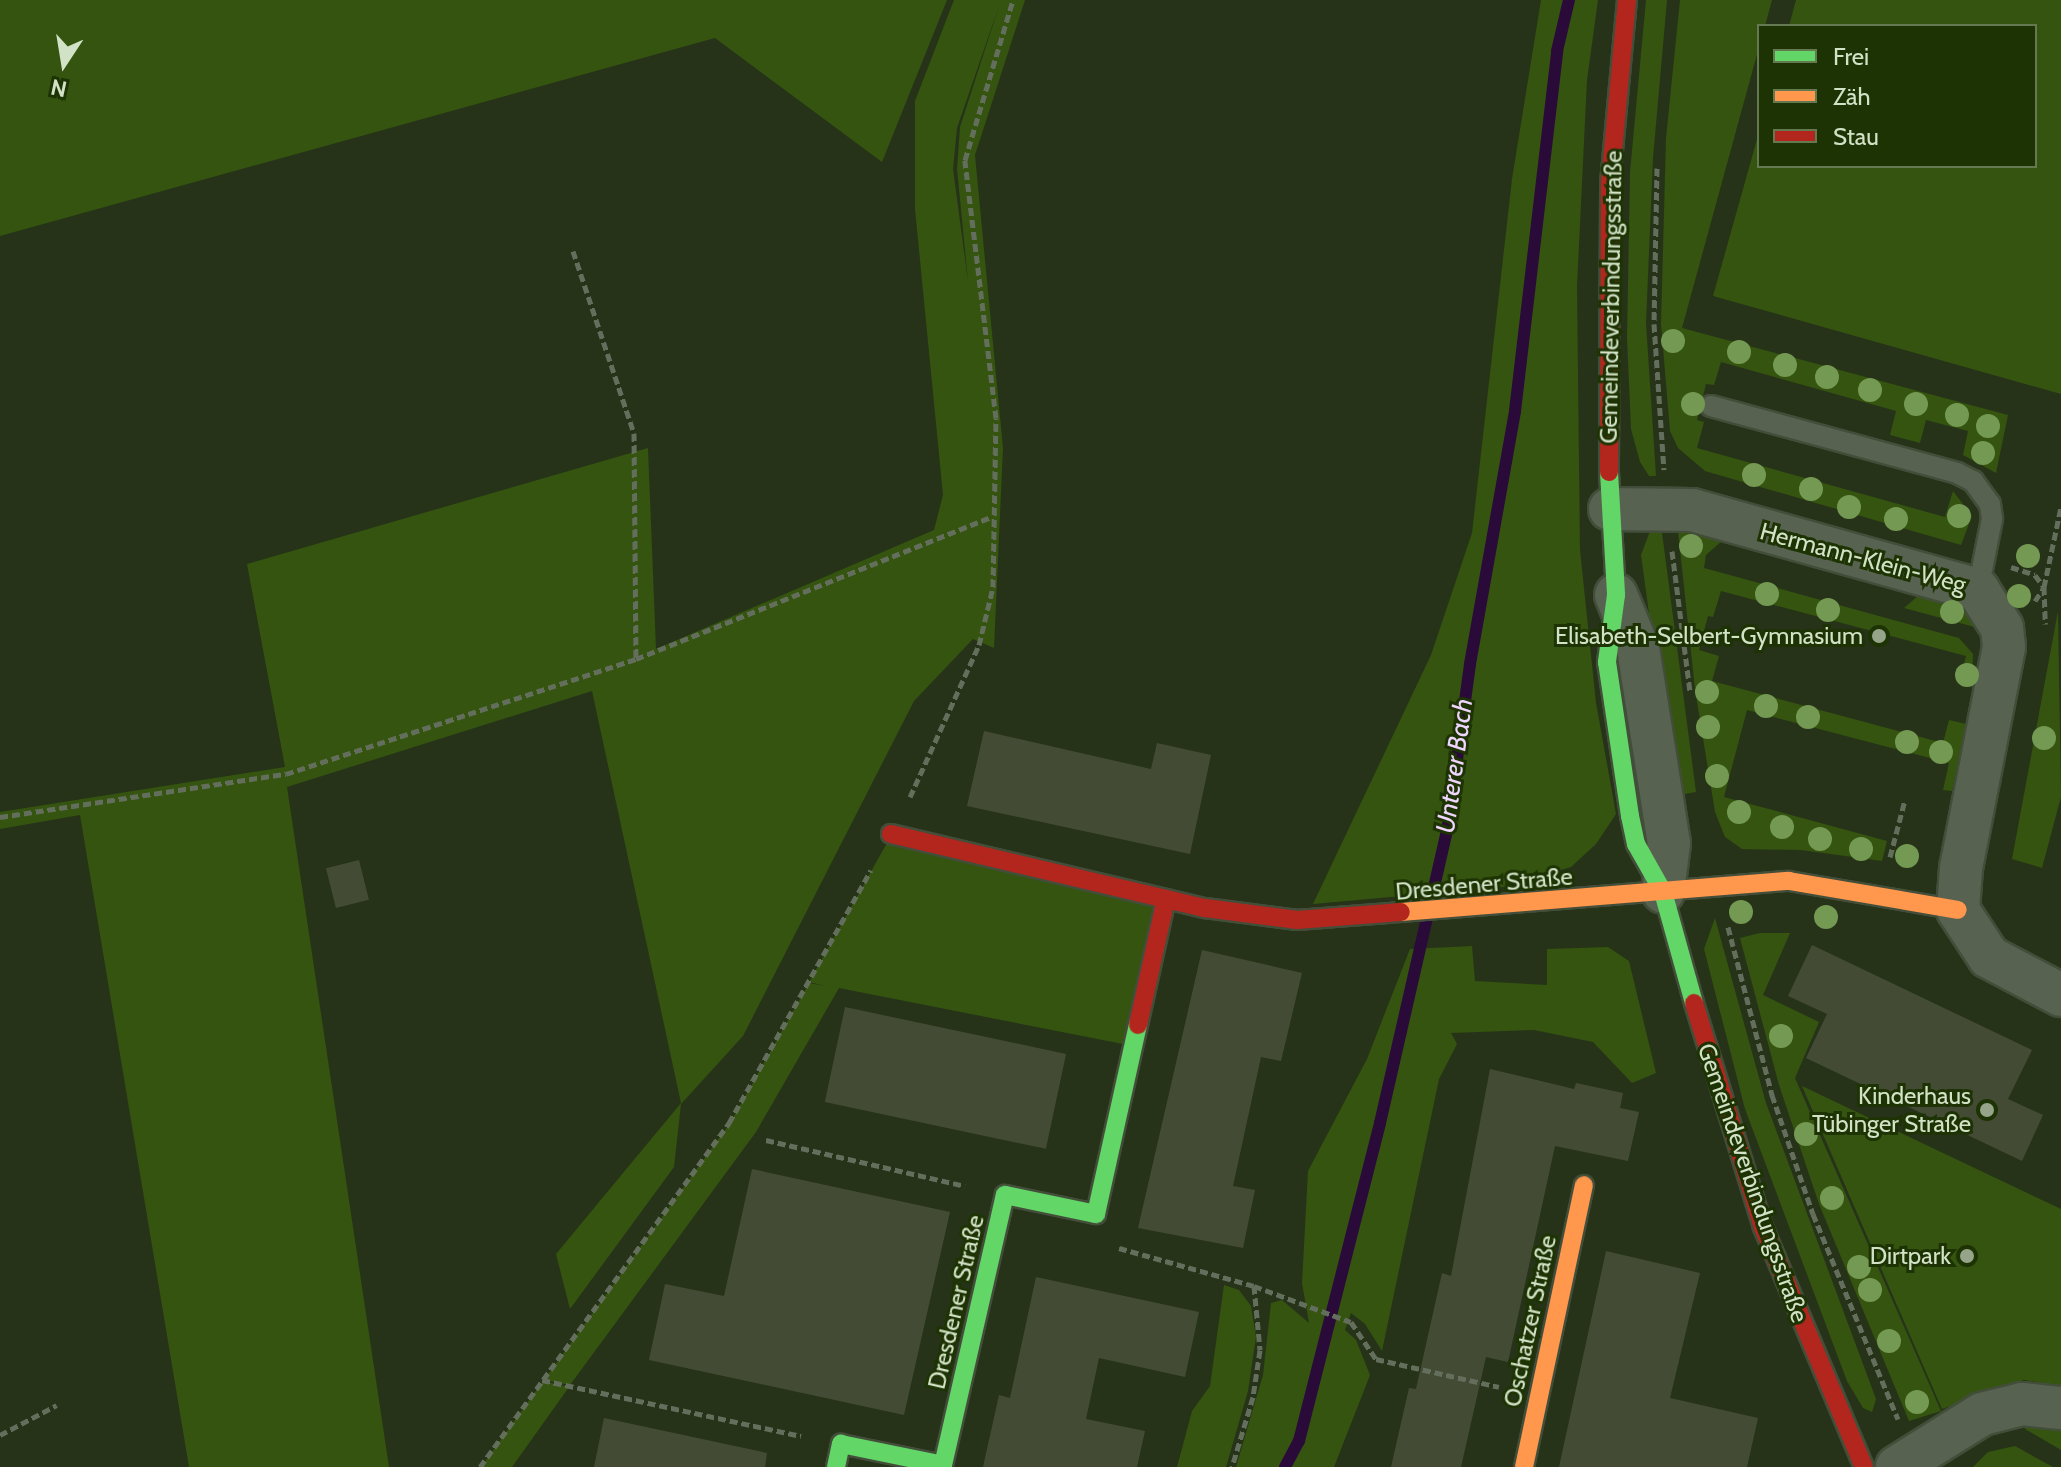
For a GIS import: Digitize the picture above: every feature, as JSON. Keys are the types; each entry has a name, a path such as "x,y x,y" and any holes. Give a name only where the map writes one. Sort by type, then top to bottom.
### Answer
{"street":[{"name":"Gemeindeverbindungsstraße","path":"1627,0 1610,183 1610,509 1616,595 1638,648 1669,843 1663,892 1716,1085 1763,1227 1864,1467"},
{"name":"Hermann-Klein-Weg","path":"1610,509 1670,483 1982,575 2002,628 2004,647 1961,868 1958,910"},
{"name":"Dresdener Straße","path":"891,834 1248,916 1353,918 1663,892"},
{"path":"1663,892 1789,881 1958,910 1989,957 2061,995"},
{"path":"1096,1214 1166,899"},
{"name":"Oschatzer Straße","path":"1524,1467 1584,1185"},
{"name":"Dresdener Straße","path":"841,1444 943,1465 1005,1195 1096,1214"},
{"path":"1906,1461 1982,1414 2022,1404 2061,1408"},
{"path":"836,1467 841,1444"}],"lane":[{"path":"1711,406 1957,473 1973,481 1990,504 1982,575"}],"path":[{"path":"915,787 979,645 993,587 991,517 996,418 965,160 1013,0"},
{"path":"1657,161 1654,324 1692,710"},
{"path":"573,251 634,433 636,659"},
{"path":"0,817 286,774 636,659 991,517"},
{"path":"1982,575 2035,575 2047,600 2043,634"},
{"path":"480,1467 729,1123 891,834"},
{"path":"1718,885 1792,1154 1906,1461"},
{"path":"766,1140 1005,1195"},
{"path":"1096,1214 1091,1241 1182,1262 1316,1306 1351,1322 1376,1359 1538,1397"},
{"path":"1232,1467 1253,1397 1260,1350 1254,1286"},
{"path":"542,1380 841,1444"},
{"path":"0,1435 57,1405"}],"green space":[{"path":"0,0 947,0 882,162 715,38 0,236"},
{"path":"954,0 1025,0 975,155 1003,448 994,648 973,639 914,701 743,1036 681,1104 674,1167 570,1309 556,1254 681,1103 592,691 287,787 389,1467 189,1467 80,815 0,829 0,812 285,767 247,564 648,448 656,649 934,530 943,495 915,209 915,101","holes":["999,6 960,127 957,169 968,281 953,169 957,128"]},
{"path":"1541,0 1598,0 1587,80 1577,286 1580,550 1596,703 1616,814 1596,844 1571,867 1503,887 1313,904 1431,655 1472,533 1512,179"},
{"path":"1646,0 1667,0 1653,158 1646,323 1656,476 1649,476 1640,462 1631,429 1627,338 1630,172"},
{"path":"1680,0 1772,0 1766,24 1757,24 1757,54 1682,328 2008,415 1996,473 1963,455 1968,431 1926,420 1920,443 1890,435 1896,411 1721,362 1714,385 1706,384 1697,420 1704,422 1697,448 1945,517 1953,491 1972,516 1961,545 1705,471 1678,448 1670,431 1661,324 1666,138"},
{"path":"1796,0 2061,0 2061,394 1713,296 1757,139 1757,168 2037,168 2037,24 1790,24"},
{"path":"1677,522 1730,534 1706,555 1704,568 1959,638 1973,654 1972,684 1960,681 1966,656 1721,591 1713,617 1708,616 1699,650 1719,656 1712,681 1943,743 1949,720 1966,724 1952,791 1943,790 1949,763 1747,710 1724,797 1887,841 1882,861 1801,850 1742,849 1725,837 1715,812 1695,689"},
{"path":"1661,525 1696,792 1674,796 1641,555 1650,531"},
{"path":"1926,589 1970,613 1982,629 1904,608"},
{"path":"2058,611 2061,797 2042,868 2012,859"},
{"path":"887,843 1154,906 1123,1044 839,988 756,1132 570,1385 544,1380 730,1123 809,983 826,986 809,982"},
{"path":"1715,918 1766,1103 1876,1399 1872,1412 1863,1408 1847,1381 1745,1109 1704,949"},
{"path":"1760,933 1790,933 1763,995 1819,1022 1795,1078 1941,1411 1909,1421 1819,1204 1779,1085 1740,938"},
{"path":"1472,946 1475,981 1547,985 1547,949 1608,947 1629,961 1656,1073 1632,1083 1593,1042 1534,1030 1451,1033 1457,1044 1439,1079 1382,1351 1365,1324 1351,1313 1345,1330 1356,1340 1370,1375 1334,1467 1236,1467 1263,1375 1271,1303 1282,1300 1309,1323 1302,1283 1308,1171 1367,1059 1410,949"},
{"name":"Dirtpark","path":"1802,1086 2061,1209 2061,1386 2024,1380 1942,1409"},
{"path":"1224,1285 1239,1290 1251,1306 1256,1337 1248,1391 1226,1467 1177,1467 1192,1411 1210,1386"},
{"path":"543,1381 569,1387 512,1467 481,1467"},
{"path":"2026,1421 2061,1425 2061,1450 2025,1429"},
{"path":"2015,1446 2053,1467 1973,1467 1988,1452"}],"building":[{"path":"984,731 1151,769 1157,743 1211,755 1190,854 967,806"},
{"path":"359,860 369,900 336,908 326,868"},
{"name":"Kinderhaus Tübinger Straße","path":"1812,945 2032,1050 2008,1099 2043,1115 2022,1161 1806,1058 1827,1014 1788,996"},
{"path":"1202,950 1302,973 1281,1061 1261,1057 1233,1186 1255,1190 1243,1248 1138,1228"},
{"path":"845,1007 1066,1054 1046,1149 825,1102"},
{"path":"1490,1069 1574,1089 1576,1083 1623,1093 1620,1108 1639,1112 1628,1161 1555,1146 1508,1362 1486,1357 1461,1467 1391,1467 1409,1388 1416,1389 1442,1273 1451,1276"},
{"path":"752,1169 950,1212 904,1415 649,1360 665,1284 724,1296"},
{"path":"1606,1251 1700,1273 1670,1398 1758,1418 1747,1467 1559,1467"},
{"path":"1036,1277 1199,1312 1185,1377 1099,1358 1086,1419 1145,1431 1137,1467 983,1467 999,1395 1010,1398"},
{"path":"604,1418 767,1453 765,1467 594,1467"}],"waterway":[{"name":"Unterer Bach","path":"1285,1467 1299,1441 1380,1123 1448,825 1470,664 1515,411 1557,51 1569,0"}],"traffic: fast":[{"path":"1609,472 1616,595 1607,662 1630,816 1636,844 1663,892 1694,1003"},
{"path":"836,1467 841,1444 943,1465 1005,1195 1096,1214 1138,1025"}],"traffic: slow":[{"path":"1401,912 1789,881 1958,910"},
{"path":"1524,1467 1584,1185"}],"traffic: jam":[{"path":"1609,472 1610,183 1627,0"},
{"path":"891,834 1205,908 1297,920 1401,912"},
{"path":"1138,1025 1166,899"},
{"path":"1694,1003 1763,1227 1864,1467"}],"place":[{"name":"Elisabeth-Selbert-Gymnasium","path":"1879,636"},
{"name":"Kinderhaus Tübinger Straße","path":"1987,1110"},
{"name":"Dirtpark","path":"1967,1256"}]}
